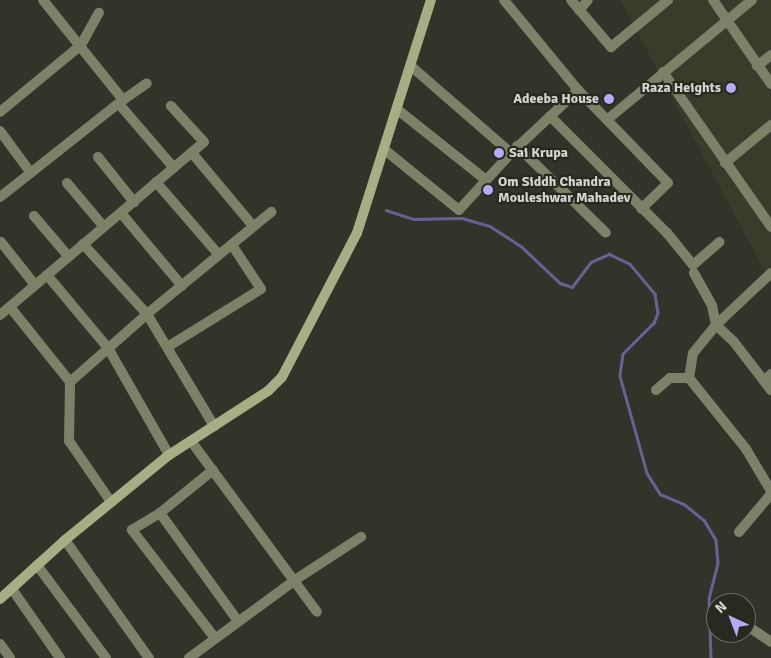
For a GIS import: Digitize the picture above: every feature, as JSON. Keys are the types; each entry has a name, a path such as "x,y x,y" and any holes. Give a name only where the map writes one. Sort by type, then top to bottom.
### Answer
{"main road":[{"path":"0,598 64,540 169,455 268,391 282,378 357,233 432,0"}],"street":[{"path":"42,0 81,45 121,102 174,168"},
{"path":"504,0 578,90 668,183 641,209"},
{"path":"571,0 611,47 668,0"},
{"path":"578,10 588,0"},
{"path":"713,0 771,84"},
{"path":"608,119 752,0"},
{"path":"0,112 81,45 99,13"},
{"path":"757,66 771,55"},
{"path":"412,67 514,150 606,232"},
{"path":"663,72 771,227"},
{"path":"0,197 147,83"},
{"path":"385,150 459,210 514,150 578,90"},
{"path":"0,315 204,142 171,106"},
{"path":"398,110 486,180"},
{"path":"550,116 694,265 719,242"},
{"path":"725,163 771,125"},
{"path":"0,130 31,173"},
{"path":"192,153 253,226"},
{"path":"98,157 134,202"},
{"path":"156,182 219,255"},
{"path":"67,183 104,227"},
{"path":"70,382 147,314 271,212"},
{"path":"121,213 182,286"},
{"path":"34,216 68,256"},
{"path":"1,242 35,285"},
{"path":"83,244 147,314 169,346 214,426"},
{"path":"169,346 261,289 232,245"},
{"path":"694,273 712,306 716,325 767,378 771,390"},
{"path":"739,532 771,492 746,449 689,378 693,353 716,325 771,273"},
{"path":"48,275 108,348 169,455"},
{"path":"10,307 70,382 69,441 111,502"},
{"path":"656,390 670,378 689,378"},
{"path":"191,441 318,612"},
{"path":"213,470 160,513 132,530 215,638"},
{"path":"160,513 238,621"},
{"path":"189,658 296,580 361,537"},
{"path":"64,540 149,658"},
{"path":"37,565 106,658"},
{"path":"12,589 60,658"},
{"path":"756,632 771,642"},
{"path":"0,644 10,658"}],"shaded area":[{"path":"620,0 771,0 771,283"}],"waterway":[{"path":"386,210 414,219 462,218 490,226 521,246 560,283 572,287 591,262 609,254 630,264 655,294 658,313 654,323 623,354 620,376 647,473 660,494 684,504 704,520 716,540 718,563 709,598 711,658"}],"place":[{"name":"Raza Heights","path":"731,88"},
{"name":"Adeeba House","path":"609,99"},
{"name":"Sai Krupa","path":"499,153"},
{"name":"Om Siddh Chandra Mouleshwar Mahadev","path":"488,190"}]}
